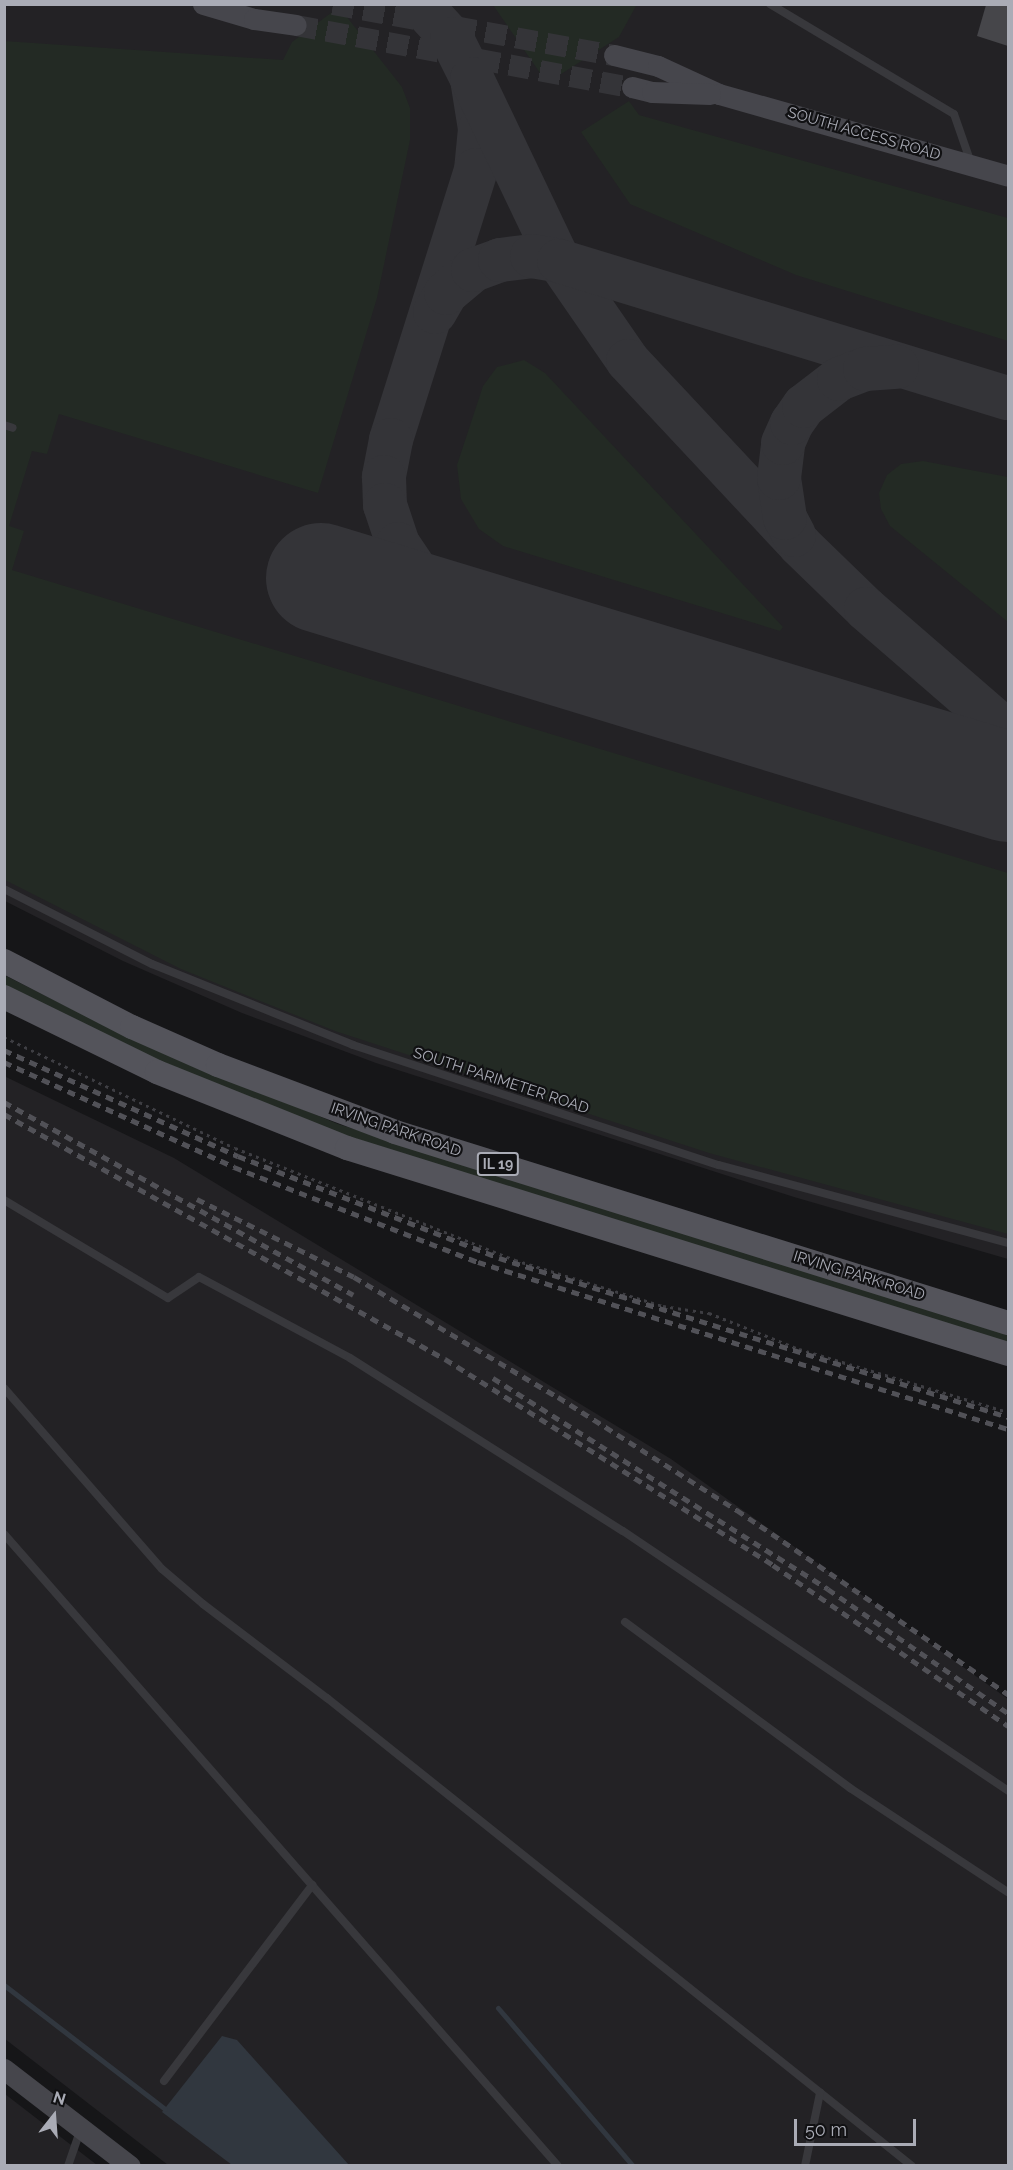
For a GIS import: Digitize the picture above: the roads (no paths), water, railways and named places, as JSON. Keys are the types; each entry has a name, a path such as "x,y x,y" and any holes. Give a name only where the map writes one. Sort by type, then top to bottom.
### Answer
{"main road":[{"name":"IRVING PARK ROAD","path":"4,961 132,1027 218,1065 395,1132 1008,1323"},
{"name":"IRVING PARK ROAD","path":"4,997 157,1072 347,1148 1008,1354"}],"street":[{"path":"203,4 254,19 296,25"},
{"name":"SOUTH ACCESS ROAD","path":"614,55 658,66 719,94 1008,176"},
{"name":"SOUTH ACCESS ROAD","path":"632,87 652,92 719,94"},
{"path":"7,2076 130,2166"}],"lane":[{"path":"770,4 954,114 971,165"},
{"path":"4,425 13,428"},
{"name":"SOUTH PARIMETER ROAD","path":"4,889 152,964 352,1046 718,1165 1008,1243"},
{"path":"4,1200 168,1298 199,1277 350,1358 633,1537 1008,1791"},
{"path":"4,1388 162,1569 203,1605 327,1698 912,2166"},
{"path":"4,1534 558,2166"},
{"path":"625,1622 850,1788 1008,1892"},
{"path":"164,2081 312,1885"},
{"path":"805,2166 820,2093"},
{"path":"68,2166 81,2128"}],"waterway":[{"path":"4,1985 165,2109"},
{"path":"498,2008 633,2166"}],"tunnel":[{"path":"333,4 614,55"},
{"path":"296,25 632,87"}],"railway":[{"path":"4,1050 238,1156 499,1258 1008,1417"},
{"path":"4,1062 234,1167 478,1262 1008,1429"},
{"path":"4,1102 353,1295"},
{"path":"4,1114 445,1359 773,1565 1008,1726"},
{"path":"197,1199 354,1277 558,1397 737,1510 1008,1694"},
{"path":"493,1378 828,1589 1008,1713"}]}
